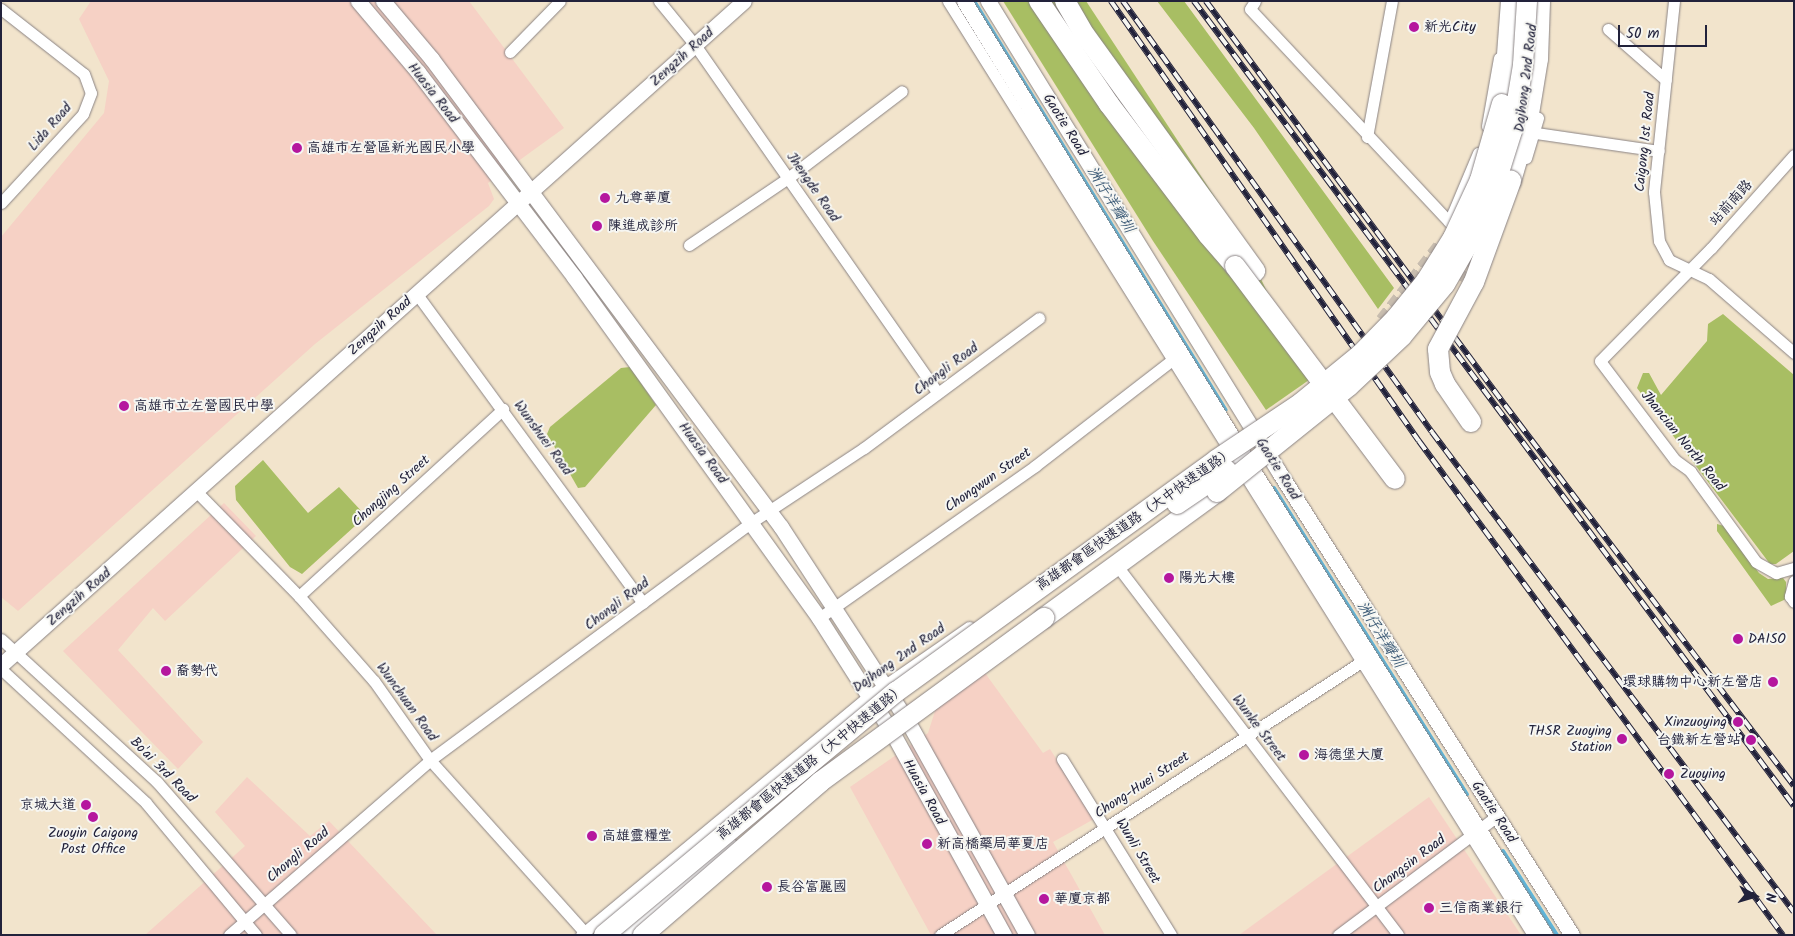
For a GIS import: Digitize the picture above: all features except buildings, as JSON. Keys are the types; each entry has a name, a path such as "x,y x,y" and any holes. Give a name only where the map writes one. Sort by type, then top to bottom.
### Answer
{"highway":[{"path":"1039,1 1109,104 1400,475 1085,35 1065,1"},
{"path":"1050,1 1214,226 1235,266"},
{"name":"高雄都會區快速道路（大中快速道路）","path":"604,935 896,692 1216,460 1300,403 1361,354 1396,318 1426,280 1453,238 1480,180 1502,104 1511,1"},
{"path":"1502,104 1516,60 1520,1"},
{"path":"1217,492 1349,386 1402,336 1445,284 1471,239 1494,188 1512,131 1523,65 1526,1"},
{"name":"高雄都會區快速道路（大中快速道路）","path":"643,935 820,782 1217,492 1267,462 1383,370 1422,330 1451,295 1475,256 1511,181 1527,126 1534,88 1540,1"},
{"path":"1471,422 1445,384 1440,372 1438,349 1474,282 1502,211 1511,181"},
{"path":"879,714 1050,592 1224,472 1300,403"},
{"path":"626,935 818,772 905,705 1044,618"}],"street":[{"name":"Huasia Road","path":"358,1 418,72 518,204 752,522 819,618 868,698 893,734 986,906 1004,935"},
{"name":"Huasia Road","path":"383,1 431,58 769,510 835,606 896,702 1028,935"},
{"path":"510,52 560,1"},
{"name":"Jhengde Road","path":"658,1 695,45 938,393"},
{"name":"Zengzih Road","path":"1,667 744,1"},
{"name":"Gaotie Road","path":"948,1 1172,361 1227,439"},
{"name":"Gaotie Road","path":"964,1 1227,439 1474,834 1532,935"},
{"name":"Gaotie Road","path":"988,1 1273,462 1572,935"},
{"path":"1256,1 1250,9 1367,137 1449,222 1485,135 1503,25 1502,1"},
{"path":"1367,137 1392,1"},
{"name":"Dajhong 2nd Road","path":"1485,269 1492,232 1536,133 1549,34 1548,1"},
{"name":"Caigong 1st Road","path":"1674,1 1654,192 1655,228 1664,254 1709,280 1794,353"},
{"name":"Lida Road","path":"1,9 84,74 91,93 83,114 1,203"},
{"path":"1608,28 1666,80"},
{"path":"689,245 788,178 902,91"},
{"path":"1536,133 1659,151"},
{"name":"站前南路","path":"1689,269 1794,155"},
{"name":"Jhancian North Road","path":"1689,269 1600,361 1675,460 1690,471 1756,562 1776,573 1794,568"},
{"name":"Wunshuei Road","path":"416,293 643,602"},
{"name":"Chongli Road","path":"229,935 430,760 752,522 938,393 1039,318"},
{"name":"Chongwun Street","path":"819,618 1035,466 1172,361"},
{"name":"Chongjing Street","path":"299,596 503,409"},
{"name":"Dajhong 2nd Road","path":"584,934 868,698 1002,606 1250,423"},
{"path":"643,935 750,845 908,722 1118,567 1273,462"},
{"name":"Gaotie Road","path":"1250,476 1361,662 1474,834 1546,935"},
{"name":"Wunchuan Road","path":"197,492 299,596 374,680 430,760 584,934"},
{"name":"Wunke Street","path":"1118,567 1398,935"},
{"path":"1794,581 1790,596 1794,602"},
{"path":"903,673 929,662 977,627"},
{"name":"Bo'ai 3rd Road","path":"1,639 157,782 291,935"},
{"path":"932,704 937,690 989,652"},
{"name":"Chong-Huei Street","path":"940,935 1105,826 1361,662"},
{"path":"1,667 146,803 256,935"},
{"name":"Wunli Street","path":"1062,758 1171,935"},
{"name":"Chongsin Road","path":"1338,935 1497,816"}],"shaded area":[{"path":"91,1 469,1 564,128 488,183 494,199 489,206 315,344 18,611 1,597 1,237 104,113 109,81 79,19"},
{"path":"224,503 256,536 165,621 153,608 118,650 203,742 178,769 63,651"},
{"path":"985,673 1043,753 1050,749 1094,819 1053,842 1105,935 931,935 850,787 928,733 936,708"},
{"path":"247,777 310,836 329,821 437,935 145,935 245,846 215,812"},
{"path":"1429,797 1521,935 1239,935"}],"green space":[{"path":"1003,1 1086,1 1241,237 1309,380 1266,410 1153,241"},
{"path":"1157,1 1184,1 1394,288 1378,309 1254,128"},
{"path":"1723,314 1794,375 1794,551 1776,564 1770,564 1637,388 1643,373 1649,373 1661,395 1707,341 1708,324"},
{"path":"630,367 656,405 585,487 578,488 547,434 550,427 621,368"},
{"path":"263,460 308,513 339,487 366,516 302,574 290,567 236,500 235,486"},
{"path":"1717,524 1724,526 1759,573 1768,579 1783,578 1786,582 1786,599 1771,606 1717,531"}],"waterway":[{"name":"洲仔洋瓣圳","path":"974,1 1226,410"},
{"name":"洲仔洋瓣圳","path":"1274,488 1467,794"},
{"name":"洲仔洋瓣圳","path":"1503,851 1557,935"}],"tunnel":[{"path":"1381,319 1440,243"},
{"path":"1457,278 1480,250"}],"railway":[{"path":"1111,1 1419,441 1783,935"},
{"path":"1123,1 1432,432 1794,912"},
{"path":"1194,1 1794,806"},
{"path":"1206,1 1505,405 1794,786"}],"place":[{"name":"新光City","path":"1414,27"},
{"name":"高雄市左營區新光國民小學","path":"297,148"},
{"name":"九尊華廈","path":"605,198"},
{"name":"陳進成診所","path":"597,226"},
{"name":"高雄市立左營國民中學","path":"124,406"},
{"name":"陽光大樓","path":"1169,578"},
{"name":"DAISO","path":"1738,639"},
{"name":"裔勢代","path":"166,671"},
{"name":"環球購物中心新左營店","path":"1773,682"},
{"name":"Xinzuoying","path":"1738,722"},
{"name":"THSR Zuoying Station","path":"1622,739"},
{"name":"台鐵新左營站","path":"1751,740"},
{"name":"海德堡大廈","path":"1304,755"},
{"name":"Zuoying","path":"1669,774"},
{"name":"京城大道","path":"86,805"},
{"name":"Zuoyin Caigong Post Office","path":"93,817"},
{"name":"高雄靈糧堂","path":"592,836"},
{"name":"新高橋藥局華夏店","path":"927,844"},
{"name":"長谷富麗國","path":"767,887"},
{"name":"華廈京都","path":"1044,899"},
{"name":"三信商業銀行","path":"1429,908"}]}
